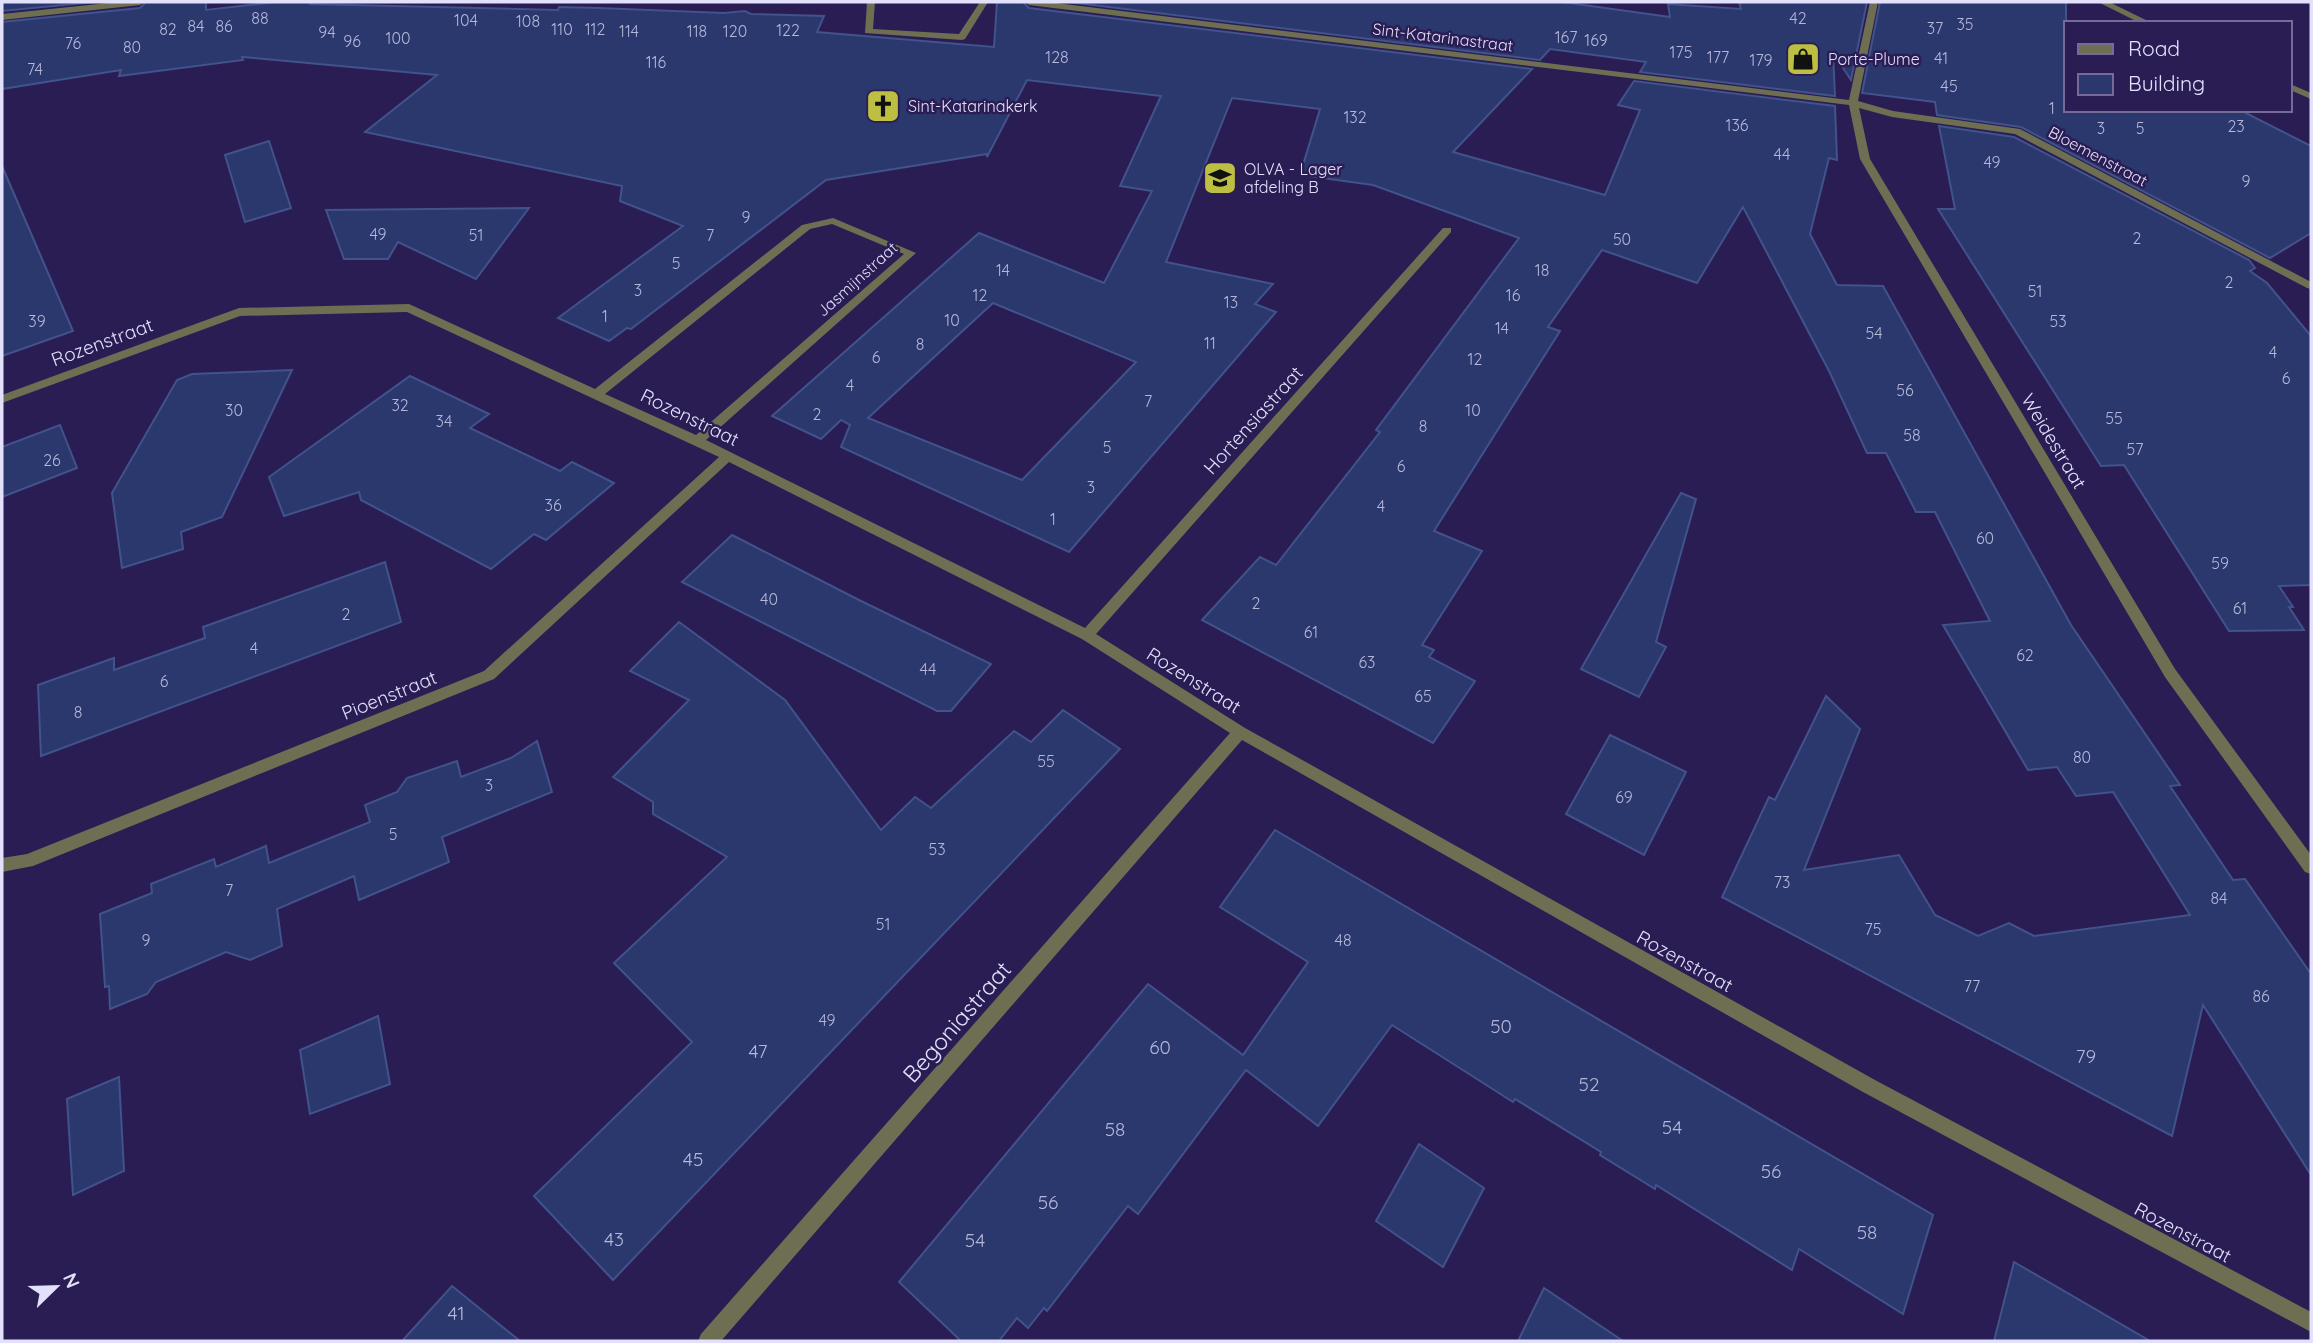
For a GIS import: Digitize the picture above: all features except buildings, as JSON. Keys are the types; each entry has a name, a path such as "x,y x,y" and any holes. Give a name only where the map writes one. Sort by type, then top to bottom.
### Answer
{"street":[{"path":"2,17 140,2"},
{"path":"872,2 868,31 962,37 984,2"},
{"name":"Sint-Katarinastraat","path":"1029,2 1853,103"},
{"name":"Weidestraat","path":"1874,2 1853,103 1865,159 2171,673 2311,867"},
{"path":"2102,2 2144,21"},
{"path":"2292,88 2311,96"},
{"name":"Bloemenstraat","path":"1853,103 1892,114 2017,131 2311,286"},
{"name":"Jasmijnstraat","path":"597,394 806,227 833,221 911,253 696,441"},
{"name":"Hortensiastraat","path":"1087,635 1447,230"},
{"name":"Rozenstraat","path":"2,399 239,312 409,308 728,456 1087,635 1240,732 1869,1086 2311,1322"},
{"name":"Pioenstraat","path":"2,865 28,861 488,676 728,456"},
{"name":"Begoniastraat","path":"708,1341 1240,732"}],"place":[{"name":"Porte-Plume","path":"1803,59"},
{"name":"Sint-Katarinakerk","path":"883,106"},
{"name":"OLVA - Lager afdeling B","path":"1220,178"}]}
